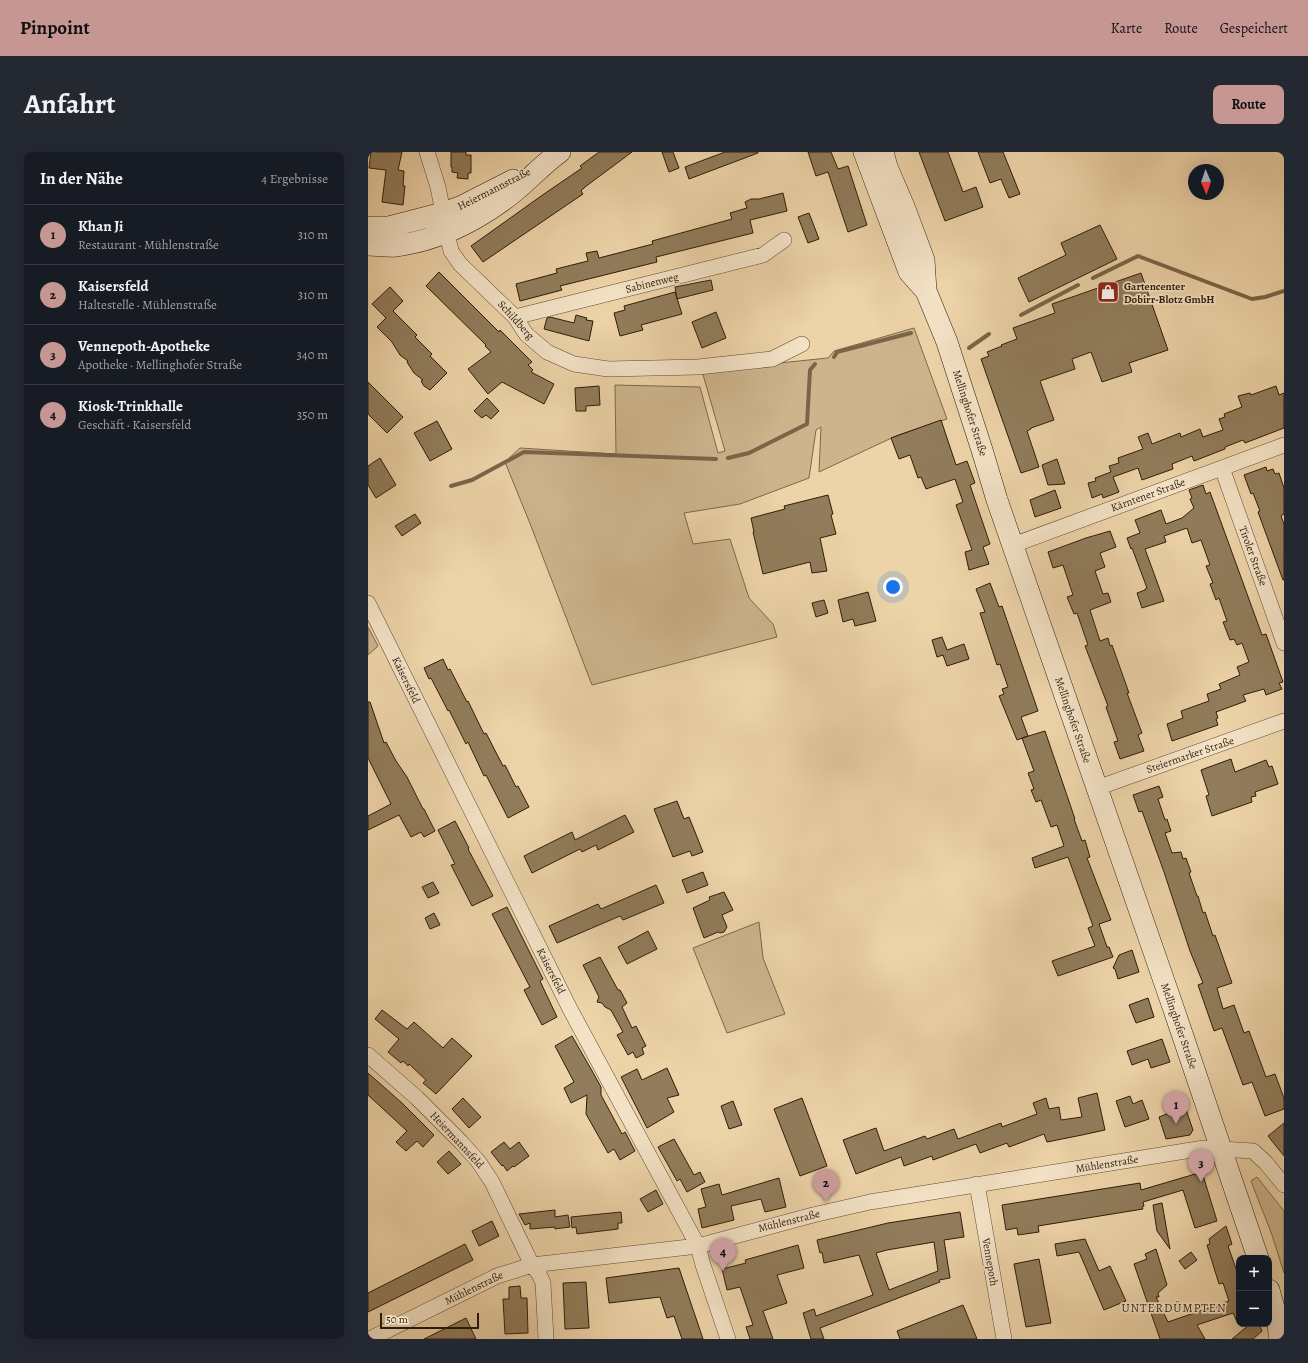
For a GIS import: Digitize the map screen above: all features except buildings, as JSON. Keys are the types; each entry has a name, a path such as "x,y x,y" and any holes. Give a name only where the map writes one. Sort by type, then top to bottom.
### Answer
{"main road":[{"name":"Mellinghofer Straße","path":"864,152 909,272 926,291"},
{"name":"Mellinghofer Straße","path":"883,152 887,167 924,260 926,291 947,342 997,500 1222,1149 1257,1255"},
{"name":"Heiermannstraße","path":"368,245 394,246 422,240 445,223 462,206 552,157"},
{"path":"368,227 445,223"},
{"path":"1269,1291 1280,1317 1280,1339"}],"street":[{"name":"Schildberg","path":"427,152 438,187 451,252 460,264 515,317 526,334 547,352 574,364 608,368 698,367 772,359 802,344"},
{"name":"Sabinenweg","path":"515,317 762,255 784,240"},
{"name":"Kärntener Straße","path":"1013,545 1284,445"},
{"name":"Tiroler Straße","path":"1222,468 1284,643"},
{"name":"Kaisersfeld","path":"368,603 570,1009 698,1246 728,1339"},
{"name":"Steiermarker Straße","path":"1097,788 1284,721"},
{"name":"Heiermannsfeld","path":"368,1055 417,1098 461,1142 478,1161 492,1182 532,1265 539,1274 543,1283 546,1339"},
{"name":"Mühlenstraße","path":"370,1339 497,1276 532,1265 698,1246 754,1230 856,1205 1204,1148 1222,1149"},
{"path":"1222,1149 1253,1151 1284,1186"},
{"name":"Vennepoth","path":"977,1184 1004,1339"}],"shaded area":[{"path":"914,328 947,419 898,435 819,472 821,427 816,430 809,478 740,504 684,513 693,544 730,539 749,598 773,624 777,637 592,685 505,462 520,448 616,454 615,385 700,387 718,453 725,451 702,371 828,358 834,351"},
{"path":"368,627 378,646 368,655"},
{"path":"759,922 763,958 785,1014 727,1033 693,948"},
{"path":"1257,1177 1284,1211 1284,1273 1272,1235 1251,1181"}],"waterway":[{"path":"1093,278 1138,256 1252,299 1265,297 1284,291"},
{"path":"1021,315 1078,285"},
{"path":"834,357 837,352 911,333"},
{"path":"969,348 989,334"},
{"path":"728,458 749,453 807,424 810,370 815,364"},
{"path":"451,486 472,480 524,452 716,459"}],"place":[{"name":"Gartencenter Dobirr-Blotz GmbH","path":"1108,292"},
{"name":"Khan Ji","path":"1176,1124"},
{"name":"Vennepoth-Apotheke","path":"1201,1182"},
{"name":"Kaisersfeld","path":"826,1202"},
{"name":"Kiosk-Trinkhalle","path":"723,1271"}],"district":[{"name":"UNTERDÜMPTEN","path":"1174,1308"}]}
